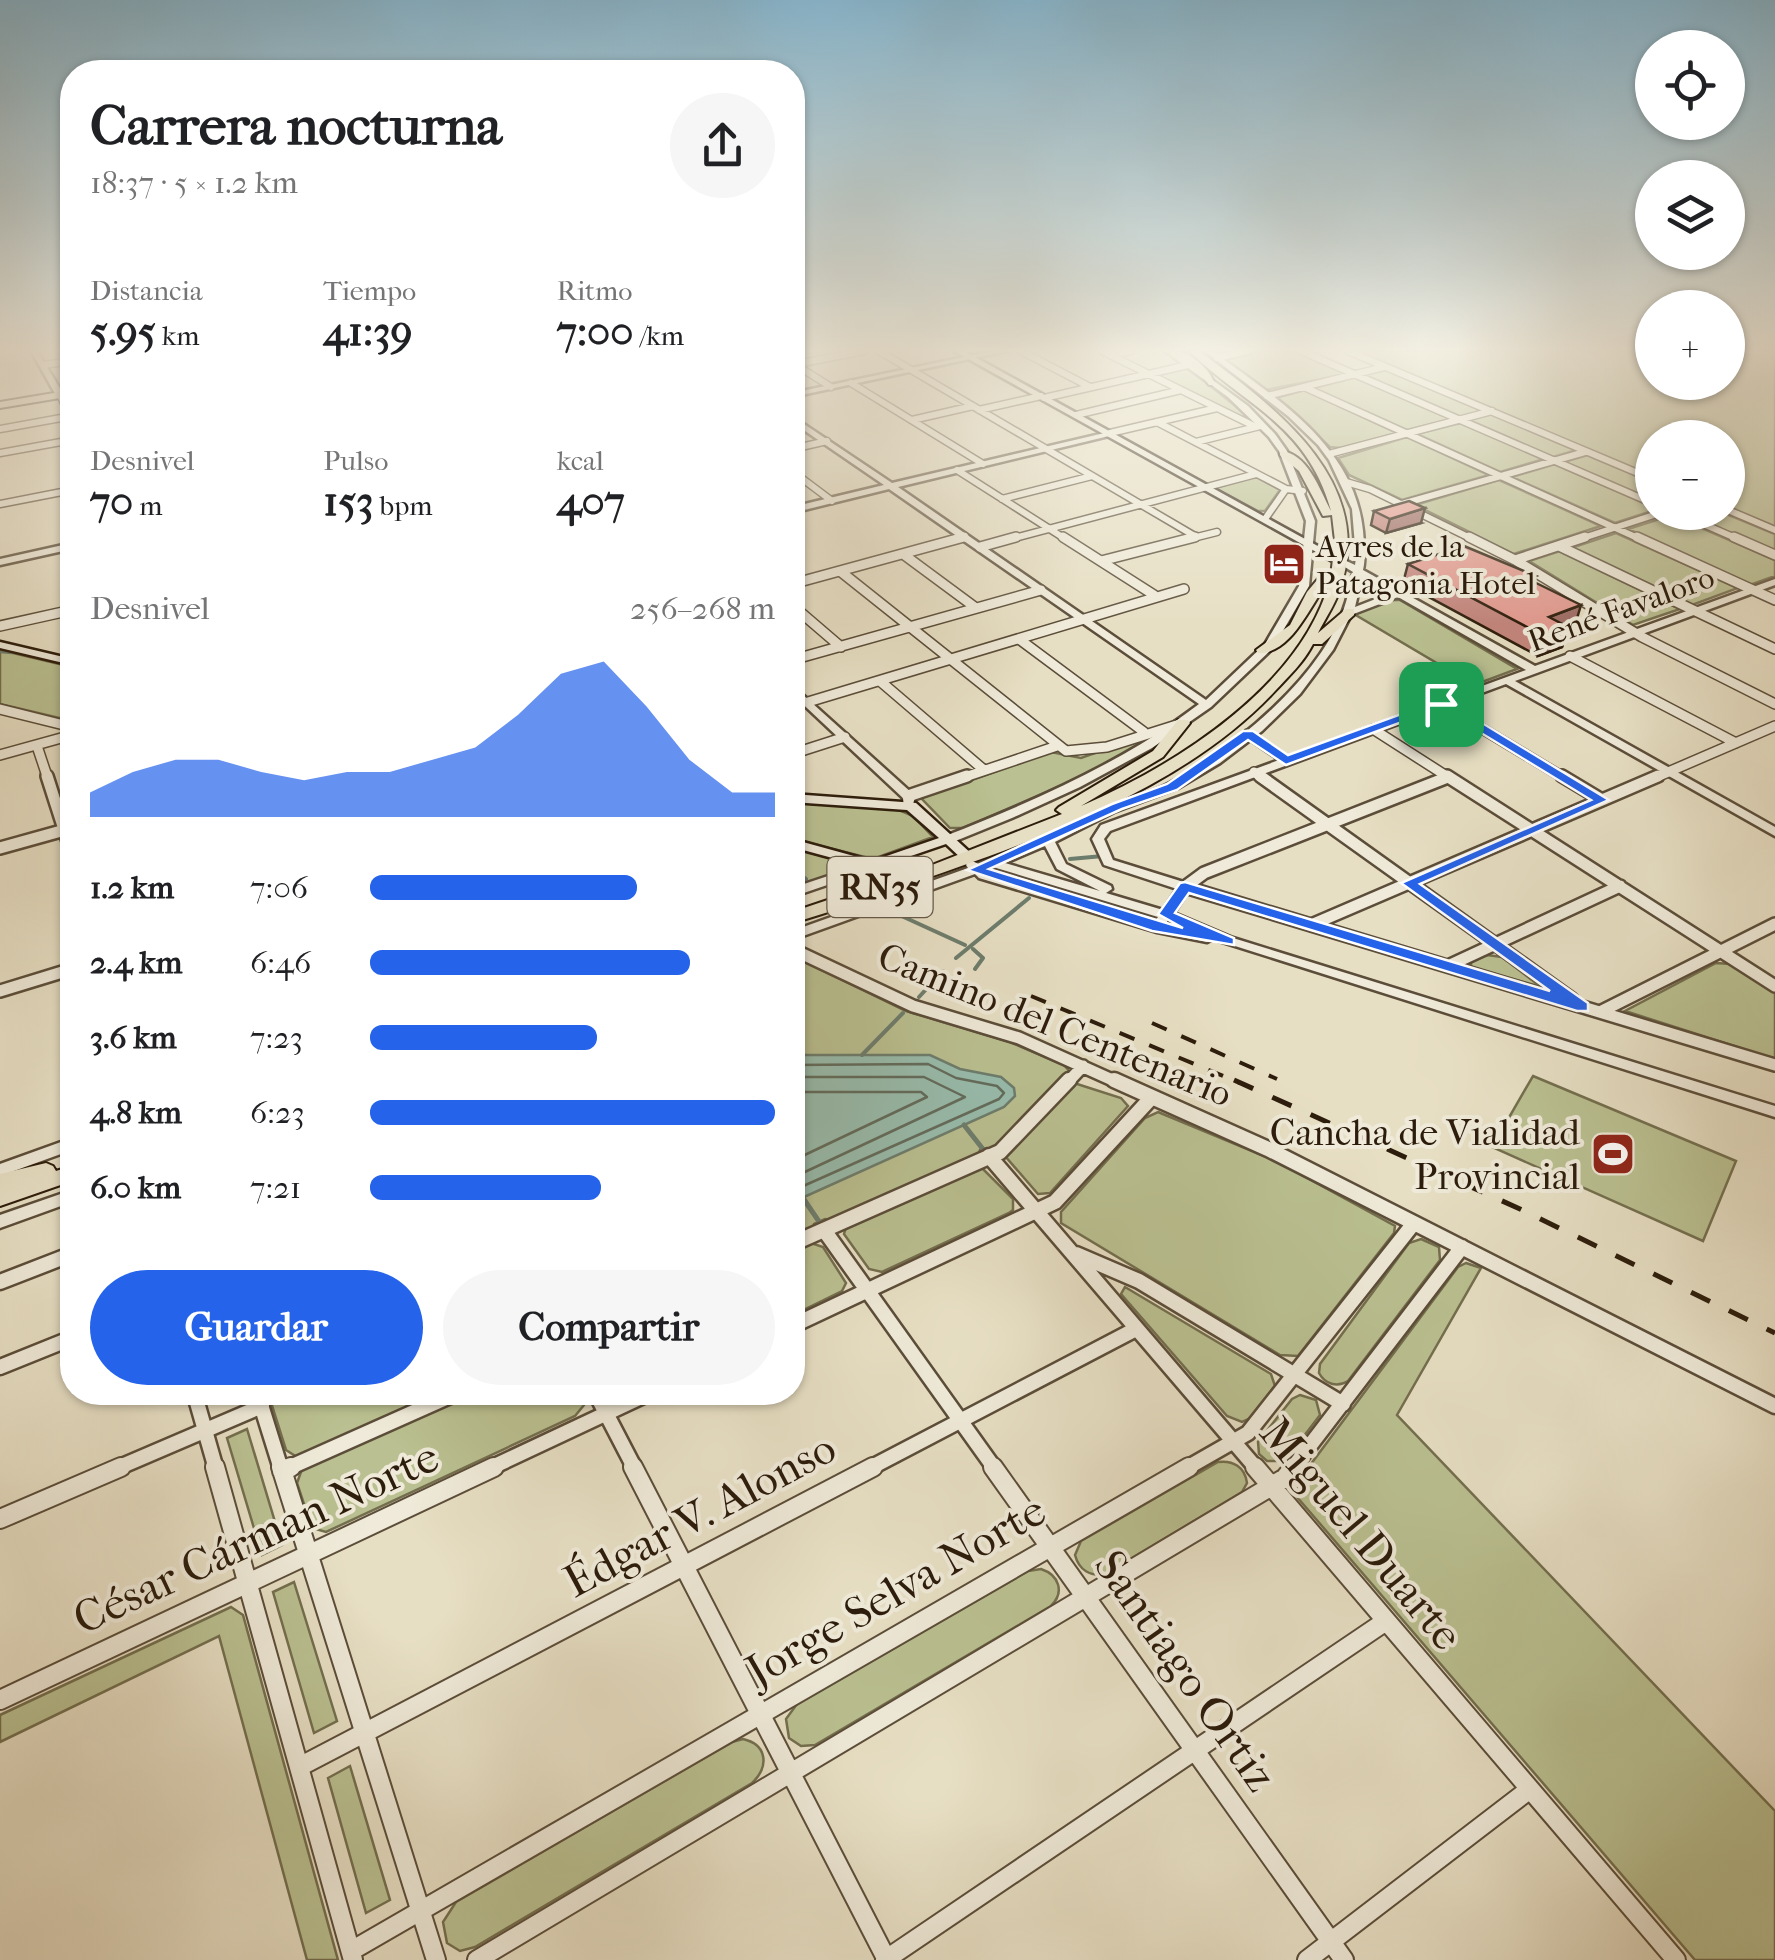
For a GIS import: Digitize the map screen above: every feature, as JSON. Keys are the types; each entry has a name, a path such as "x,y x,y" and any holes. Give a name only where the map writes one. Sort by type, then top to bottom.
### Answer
{"main road":[{"path":"1125,442 1335,558"},
{"name":"RN35","path":"805,906 963,854 1064,810 1168,756 1246,699 1301,633 1335,558 1327,514 1311,471 1291,442"},
{"name":"RN35","path":"805,913 1132,788 1230,724 1279,680 1317,628 1332,595 1341,534 1328,485 1301,442"},
{"path":"1284,453 1303,469 1327,514"},
{"path":"1332,459 1334,482 1345,514 1341,534"},
{"path":"1263,650 1296,626 1311,595 1326,577"},
{"path":"1279,680 1303,661 1327,628 1350,612"},
{"path":"0,646 60,659"},
{"path":"1064,810 1158,754 1183,724"},
{"path":"1107,811 1203,753 1230,724"},
{"path":"805,798 908,800 963,854"},
{"path":"805,847 873,865 963,854"},
{"path":"0,1185 60,1166"},
{"path":"0,1198 60,1176"}],"street":[{"path":"0,453 58,442"},
{"path":"828,442 1208,705"},
{"path":"949,442 984,464"},
{"path":"1035,442 1193,535"},
{"path":"805,507 1074,442"},
{"path":"1197,442 1286,490 1303,491"},
{"path":"805,930 963,854 1183,724 1208,705 1263,650 1296,598 1310,544 1303,491 1284,453 1274,442"},
{"path":"992,863 1107,811 1175,786 1248,734 1312,672 1350,612 1360,572 1361,527 1346,482 1318,442"},
{"path":"1332,459 1382,442"},
{"path":"1427,442 1775,600"},
{"path":"1513,442 1635,495"},
{"path":"1567,442 1635,471"},
{"path":"1402,504 1587,451"},
{"path":"957,470 1154,595"},
{"path":"980,548 1256,474"},
{"path":"1002,499 1092,476"},
{"path":"805,481 832,501"},
{"path":"1346,482 1402,504 1515,560 1635,632 1775,704"},
{"path":"1265,519 1286,490"},
{"path":"0,504 60,492"},
{"path":"1745,517 1775,530"},
{"path":"1515,560 1635,521"},
{"path":"1716,530 1775,556"},
{"path":"1100,561 1217,532"},
{"path":"805,580 966,537"},
{"path":"1558,546 1775,649"},
{"path":"0,562 60,549"},
{"path":"904,554 976,608"},
{"path":"1335,558 1534,670"},
{"path":"840,571 1057,746 1081,753 1183,724"},
{"name":"René Favaloro","path":"1185,887 1111,864 1103,856 1098,839 1107,827 1775,582"},
{"path":"808,702 1184,588"},
{"path":"805,656 1041,590"},
{"path":"1350,612 1398,594"},
{"path":"0,626 60,613"},
{"path":"805,617 841,646"},
{"path":"1019,640 1144,732"},
{"path":"1570,656 1736,743"},
{"path":"1506,680 1775,832"},
{"path":"880,681 984,770"},
{"path":"805,699 908,800 1057,746"},
{"path":"1441,704 1602,800"},
{"path":"0,709 60,724"},
{"path":"1311,925 1775,726"},
{"path":"1373,729 1775,986"},
{"path":"1248,734 1286,760"},
{"path":"805,750 845,737"},
{"path":"0,755 60,739"},
{"path":"36,746 60,806"},
{"path":"1254,772 1582,1007"},
{"path":"1162,921 1185,887 1201,874 1448,777"},
{"path":"0,848 60,831"},
{"path":"1048,840 1054,857 1064,868 1147,909 1162,921"},
{"path":"963,854 1147,909"},
{"path":"963,854 1228,942 1775,1112"},
{"path":"805,889 873,865"},
{"path":"1448,966 1620,886"},
{"path":"1185,887 1775,1065"},
{"path":"1600,1012 1775,924"},
{"name":"Camino del Centenario","path":"805,955 913,1006 1012,1035 1281,1155 1775,1406"},
{"path":"0,991 60,973"},
{"path":"805,1238 1006,1147 1083,1066"},
{"path":"805,1320 1065,1194 1152,1097"},
{"path":"0,1170 60,1148"},
{"name":"Miguel Duarte","path":"989,1156 1676,1960"},
{"path":"0,1222 60,1200"},
{"name":"Jorge Selva Norte","path":"352,1955 420,1910 1255,1428 1414,1223"},
{"name":"Santiago Ortiz","path":"824,1230 1344,1960"},
{"path":"477,1960 1271,1486 1293,1470 1462,1247"},
{"path":"1072,1253 1139,1281 1343,1404"},
{"path":"0,1282 60,1259"},
{"name":"Édgar V. Alonso","path":"300,1768 1136,1328"},
{"path":"0,1366 60,1343"},
{"path":"198,1405 352,1955"},
{"path":"0,1519 205,1430 249,1405"},
{"path":"261,1405 436,1960"},
{"path":"282,1471 429,1405"},
{"path":"602,1405 886,1960 1386,1621"},
{"name":"César Cárman Norte","path":"0,1700 625,1405"},
{"path":"1307,1960 1530,1789"}],"shaded area":[{"path":"1325,442 1362,442 1341,448"},
{"path":"1389,442 1419,442 1489,475 1402,500 1349,475 1338,458"},
{"path":"1435,442 1506,442 1544,459 1500,472"},
{"path":"1520,442 1559,442 1577,450 1553,457"},
{"path":"1572,442 1635,442 1635,469"},
{"path":"1745,442 1775,442 1775,527 1745,514"},
{"path":"1588,455 1635,475 1635,493 1564,462"},
{"path":"1555,464 1635,499 1635,517 1615,523 1512,477"},
{"path":"1255,476 1280,490 1265,511 1215,488"},
{"path":"1499,480 1601,526 1514,554 1415,505"},
{"path":"1745,522 1775,534 1775,552 1723,530 1745,530"},
{"path":"1628,529 1706,530 1775,560 1775,576 1750,585"},
{"path":"1616,533 1738,588 1692,605 1571,548"},
{"path":"1560,551 1680,609 1633,625 1529,561"},
{"path":"1400,600 1517,669 1474,685 1354,614"},
{"path":"0,650 60,664 60,718 0,704"},
{"path":"1132,740 1140,746 1098,770 963,828 950,828 921,798 1051,752 1081,758"},
{"path":"805,803 899,810 913,816 933,837 873,859 805,842"},
{"path":"805,851 854,866 805,884"},
{"path":"1487,955 1502,957 1541,987 1471,967 1471,962"},
{"path":"805,962 906,1011 1010,1042 1064,1065 1070,1072 998,1148 980,1150 977,1157 834,1221 825,1219 814,1224 812,1231 805,1234"},
{"path":"1716,963 1731,964 1775,992 1775,1059 1625,1011"},
{"name":"Cancha de Vialidad Provincial","path":"1533,1076 1736,1161 1703,1241 1492,1147"},
{"path":"1074,1083 1121,1098 1128,1106 1050,1193 1038,1194 1005,1156"},
{"path":"1158,1112 1276,1161 1395,1226 1394,1233 1298,1356 1280,1355 1061,1223 1061,1212 1145,1118"},
{"path":"981,1167 1013,1199 1013,1210 1009,1213 882,1272 869,1269 844,1234 847,1224"},
{"path":"1421,1239 1439,1247 1440,1260 1348,1381 1328,1382 1319,1373 1320,1364 1409,1243"},
{"path":"805,1243 823,1247 846,1283 842,1291 805,1309"},
{"path":"1466,1263 1481,1268 1397,1415 1775,1811 1775,1960 1695,1960 1297,1497 1299,1480 1458,1267"},
{"path":"1125,1287 1271,1374 1275,1386 1251,1418 1242,1422 1227,1416 1121,1294"},
{"path":"1300,1395 1316,1400 1320,1415 1285,1461 1267,1461 1259,1454 1258,1442 1292,1399"},
{"path":"272,1405 419,1405 297,1457 286,1450"},
{"path":"443,1405 584,1405 575,1416 326,1532 312,1528 297,1483 302,1469"},
{"path":"247,1429 282,1545 262,1555 227,1438"},
{"path":"1218,1462 1229,1462 1241,1469 1247,1483 1242,1492 1106,1574 1090,1573 1079,1565 1075,1555 1081,1541"},
{"path":"1041,1569 1058,1584 1058,1595 1051,1606 815,1745 801,1746 789,1738 786,1719 797,1704 1028,1571"},
{"path":"294,1582 337,1721 314,1733 273,1592"},
{"path":"231,1607 243,1615 338,1960 307,1960 219,1636 0,1742 0,1715"},
{"path":"743,1739 757,1746 763,1757 761,1770 752,1783 475,1947 460,1951 447,1943 443,1922 456,1902"},
{"path":"350,1766 390,1900 366,1913 328,1778"}],"water":[{"path":"805,1055 930,1055 960,1069 1001,1077 1014,1088 1015,1096 1004,1107 805,1197"}],"building":[{"path":"1409,501 1425,508 1390,519 1374,511"},
{"path":"1464,546 1536,576 1528,579 1581,605 1549,617 1568,627 1544,636 1408,564"}],"waterway":[{"path":"0,652 12,653"},
{"path":"1070,859 1103,856"},
{"path":"956,958 1029,898"},
{"path":"895,913 965,945"},
{"path":"973,949 983,958 975,969"},
{"path":"919,997 943,971"},
{"path":"862,1055 903,1013"},
{"path":"964,1125 986,1153"},
{"path":"805,1201 822,1226"}],"railway":[{"path":"1031,996 1240,1083"},
{"path":"1152,1023 1277,1079"},
{"path":"1234,1080 1520,1209 1775,1333"}],"place":[{"name":"Ayres de la Patagonia Hotel","path":"1284,564"},
{"name":"Cancha de Vialidad Provincial","path":"1613,1154"}],"route":[{"path":"1441,704 1602,800 1409,883 1582,1007 1185,887 1166,914 1228,942 1157,928 975,870 1038,845 1117,806 1172,787 1248,734 1286,760 1441,704"}]}
